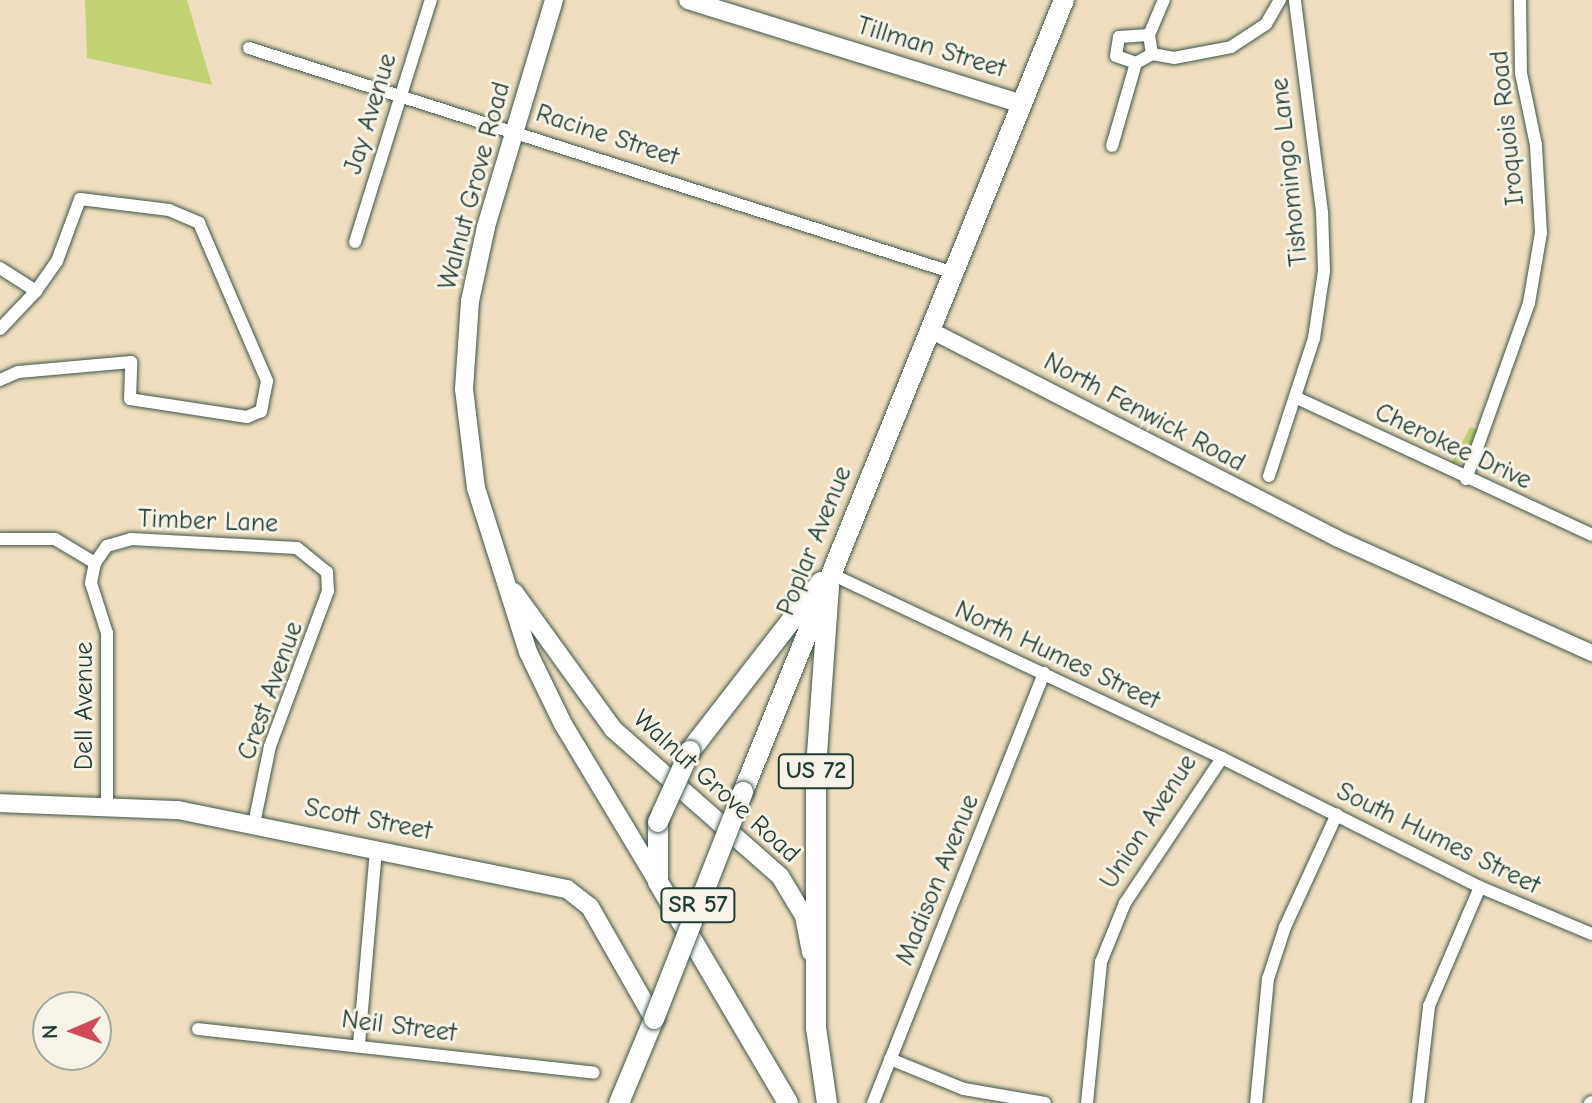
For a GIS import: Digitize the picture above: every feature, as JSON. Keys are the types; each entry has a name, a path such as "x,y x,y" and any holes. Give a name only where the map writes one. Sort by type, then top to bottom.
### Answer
{"main road":[{"name":"Walnut Grove Road","path":"554,0 514,130 470,301 464,389 476,488 528,652 563,724 658,882"},
{"name":"Tillman Street","path":"688,0 1021,104"},
{"name":"Poplar Avenue","path":"619,1103 829,573 1064,0"},
{"name":"US 72","path":"658,882 658,822 690,751 778,631 829,573"},
{"name":"US 72","path":"827,1103 816,1028 815,970 817,713 830,619 829,573"},
{"name":"Walnut Grove Road","path":"503,576 613,729 780,876 804,916 815,970"},
{"name":"Scott Street","path":"0,803 107,803 254,824 522,877 567,889 590,907 654,1019"},
{"path":"658,882 788,1103"}],"street":[{"name":"Jay Avenue","path":"355,242 431,0"},
{"path":"1152,54 1149,35 1164,0"},
{"path":"1112,146 1136,63 1152,54 1174,58 1231,47 1266,24 1280,0"},
{"name":"Tishomingo Lane","path":"1269,476 1317,325 1324,251 1295,0"},
{"name":"Iroquois Road","path":"1466,479 1529,303 1541,233 1536,145 1521,73 1520,0"},
{"path":"1136,63 1116,56 1119,37 1149,35"},
{"name":"Racine Street","path":"249,48 514,130 951,272"},
{"path":"0,329 36,291 57,261 80,199 169,210 199,223 267,381 261,411 247,417 130,399 131,362 18,372 0,380"},
{"path":"0,268 36,291"},
{"name":"North Fenwick Road","path":"930,330 1336,538 1592,653"},
{"name":"Cherokee Drive","path":"1295,397 1592,535"},
{"path":"0,539 55,539 95,563"},
{"name":"Timber Lane","path":"95,563 107,546 131,539 297,548 327,572"},
{"name":"Dell Avenue","path":"95,563 91,583 107,633 107,803"},
{"name":"Crest Avenue","path":"254,824 270,746 324,608 327,572"},
{"name":"North Humes Street","path":"829,573 1265,780"},
{"name":"Madison Avenue","path":"873,1103 1044,673"},
{"name":"Union Avenue","path":"1087,1103 1101,962 1125,903 1222,758"},
{"name":"South Humes Street","path":"1265,780 1480,887 1592,934"},
{"path":"1256,1103 1268,979 1285,927 1337,814"},
{"path":"359,1044 376,848"},
{"path":"1418,1103 1429,1006 1480,887"},
{"name":"Neil Street","path":"198,1029 359,1044 594,1073"},
{"path":"890,1059 964,1089 1045,1103"}],"green space":[{"path":"85,0 187,0 212,85 87,58"},
{"path":"1470,427 1478,430 1466,463 1451,464"}]}
